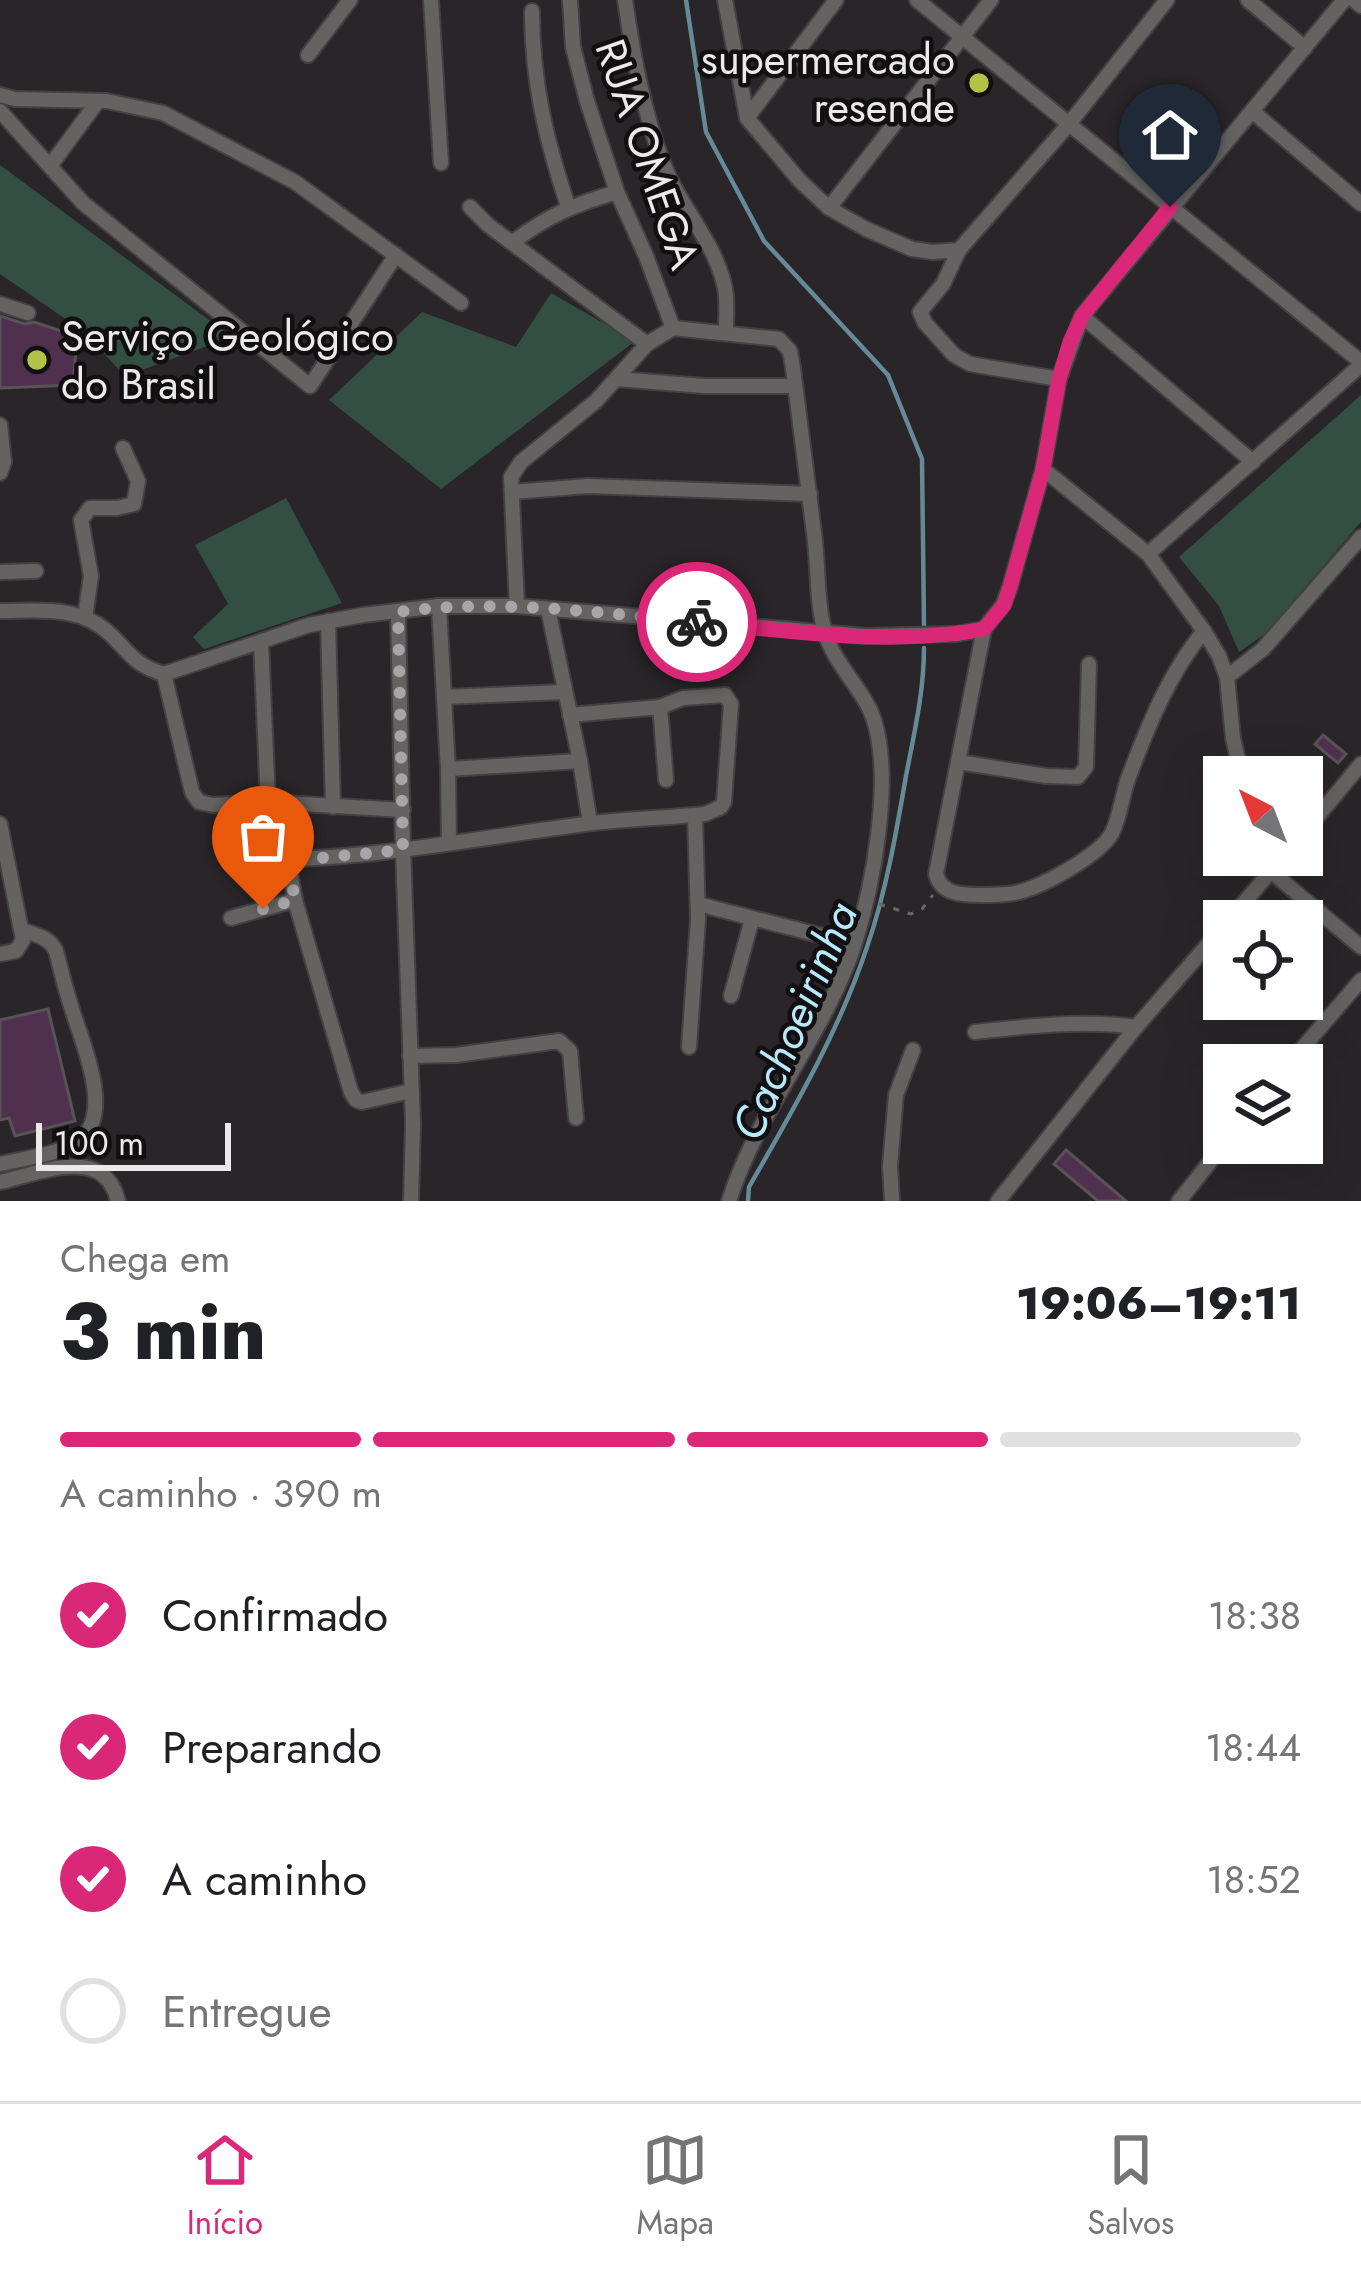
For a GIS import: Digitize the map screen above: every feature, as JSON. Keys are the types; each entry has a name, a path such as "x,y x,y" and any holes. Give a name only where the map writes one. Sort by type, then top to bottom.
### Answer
{"street":[{"path":"308,56 350,0"},
{"path":"430,0 441,163"},
{"name":"RUA OMEGA","path":"570,0 573,47 616,191 673,328"},
{"path":"625,0 656,140 726,292 726,332"},
{"path":"725,0 747,118 800,182 829,208 912,250 959,250"},
{"path":"747,118 836,0"},
{"path":"917,0 1361,363 1148,554"},
{"path":"829,208 991,0"},
{"path":"1059,379 970,364 954,355 921,317 924,304 943,284 959,250 1069,124 1167,0"},
{"path":"1248,0 1305,47"},
{"path":"1204,631 1176,671 1126,783 1115,827 1100,846 1076,864 1019,892 966,895 940,885 936,874 984,629 1004,605 1010,587 1043,469 1059,379 1082,316 1344,0"},
{"path":"1354,0 1361,6"},
{"path":"532,11 535,84 548,146 568,206"},
{"path":"0,95 98,101 163,113 295,182 461,303"},
{"path":"50,166 98,101"},
{"path":"0,111 83,203 310,386 396,256"},
{"path":"1252,112 1361,204"},
{"path":"512,242 568,206 616,191"},
{"path":"470,207 646,344"},
{"path":"0,304 28,314"},
{"path":"1082,316 1252,462"},
{"path":"517,606 511,477 521,462 596,401 646,344 673,328 762,336 785,344 790,351 810,494 825,633 873,716 881,752 878,836 854,944 830,1004 752,1141 729,1201"},
{"path":"617,379 795,386"},
{"path":"0,425 4,462 0,473"},
{"path":"85,617 91,576 81,520 90,508 134,504 138,481 123,448"},
{"path":"1043,469 1148,554 1204,631 1227,676 1237,756"},
{"path":"512,492 587,486 810,494"},
{"path":"1227,676 1263,649 1361,537"},
{"path":"0,572 36,571"},
{"path":"0,610 58,610 85,617 145,668 164,674 309,625 439,606 517,606 865,636 984,629"},
{"path":"439,606 449,843"},
{"path":"548,609 590,823"},
{"path":"398,612 411,1201"},
{"path":"328,621 333,807"},
{"path":"261,642 268,802"},
{"path":"959,762 1078,777 1086,767 1089,664"},
{"path":"164,674 192,792 199,802 403,810"},
{"path":"444,697 564,692"},
{"path":"242,860 288,861 403,850 590,823 705,814 724,802 728,697 683,698 660,707 570,716"},
{"path":"660,707 666,780"},
{"path":"448,769 580,760"},
{"path":"1323,810 1361,764"},
{"path":"689,1046 698,904 695,815"},
{"path":"0,824 22,930 20,946 0,954"},
{"path":"288,861 295,900 354,1097 362,1102 411,1091"},
{"path":"1246,900 1267,876"},
{"path":"1276,876 1361,946"},
{"path":"231,918 295,900"},
{"path":"698,904 854,944"},
{"path":"731,996 752,919"},
{"path":"0,1164 81,1139 95,1106 94,1080 56,951 44,938 22,930"},
{"path":"998,1201 1203,950"},
{"path":"1306,1044 1361,980"},
{"path":"975,1032 1047,1024 1136,1027"},
{"path":"410,1056 456,1055 559,1041 570,1051 576,1118"},
{"path":"892,1201 896,1095 913,1050"},
{"path":"1179,1201 1208,1164"},
{"path":"0,1182 69,1166 98,1169 114,1186 118,1201"}],"path":[{"path":"880,904 911,914 922,909 940,885"}],"green space":[{"path":"0,165 232,337 125,376 83,331 0,274"},
{"path":"551,293 635,341 441,489 329,400 422,312 516,347"},
{"path":"1361,395 1361,522 1265,634 1239,652 1219,606 1179,557"},
{"path":"286,498 342,603 204,649 193,637 228,604 195,545"}],"building":[{"name":"Serviço Geológico do Brasil","path":"0,316 77,336 73,385 0,388"},
{"path":"1323,735 1346,754 1338,763 1315,744"},
{"path":"48,1009 75,1121 15,1136 9,1118 0,1120 0,1020"},
{"path":"1066,1150 1126,1201 1098,1201 1054,1164"}],"waterway":[{"name":"Cachoeirinha","path":"686,0 706,132 764,241 888,375 922,459 924,625"},
{"name":"Cachoeirinha","path":"748,1201 749,1187 843,1010 874,926 915,729 924,648"}],"way so far":[{"path":"263,909 295,900 288,861 403,850 398,612 439,606 517,606 697,622"}],"place":[{"name":"supermercado resende","path":"979,83"},
{"name":"Serviço Geológico do Brasil","path":"37,360"}],"route":[{"path":"697,622 865,636 984,629 1004,605 1010,587 1043,469 1070,342 1082,316 1170,207"}]}
